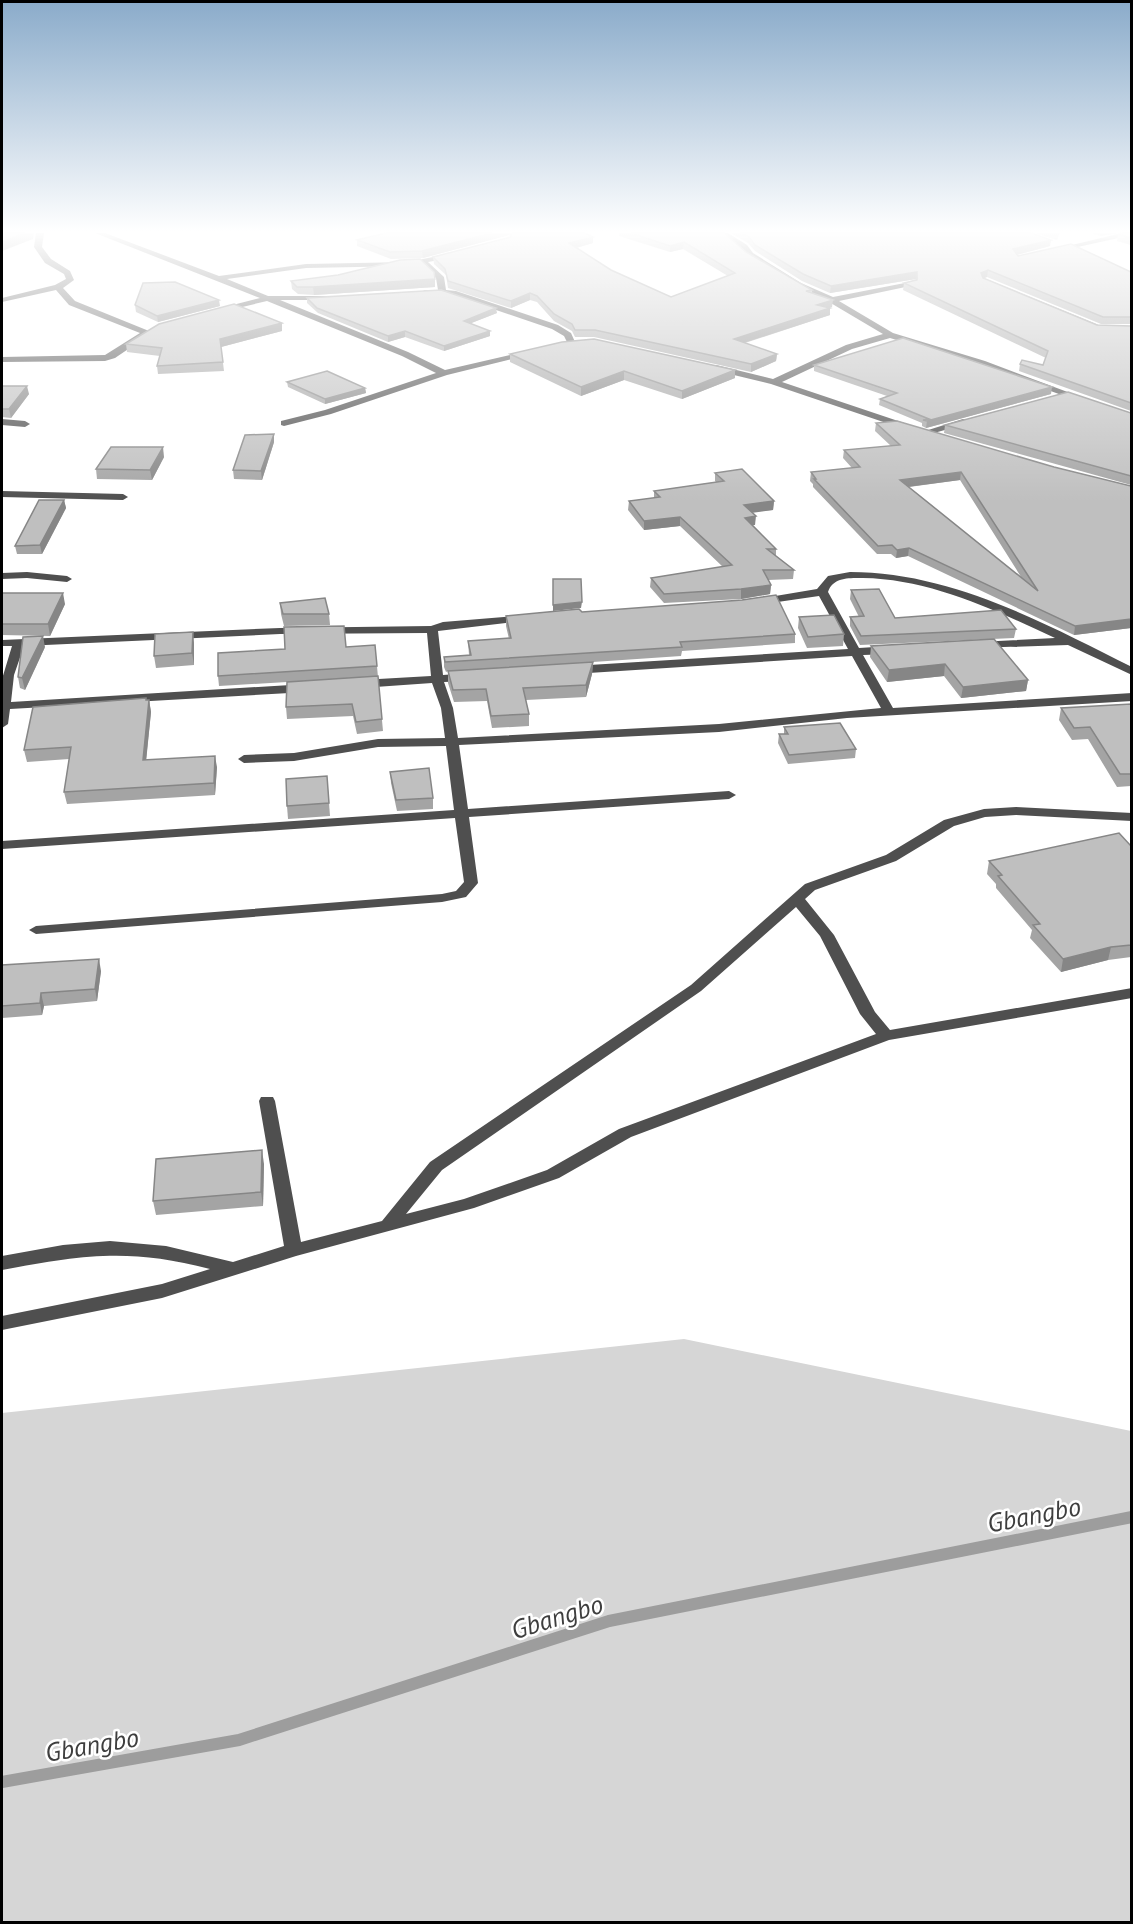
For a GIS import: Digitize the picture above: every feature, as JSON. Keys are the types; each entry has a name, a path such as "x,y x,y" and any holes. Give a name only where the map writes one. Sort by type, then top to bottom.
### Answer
{"street":[{"path":"121,323 146,333"},
{"path":"326,323 444,373"},
{"path":"542,323 568,335 572,342"},
{"path":"870,323 890,335 1099,405"},
{"path":"1088,323 1100,328 1131,329"},
{"path":"2,360 105,358 112,356 156,328"},
{"path":"774,382 849,347 890,335"},
{"path":"561,345 583,341"},
{"path":"284,423 328,412 444,373 540,350"},
{"path":"710,366 774,382 949,438"},
{"path":"1047,399 1067,394"},
{"path":"927,432 973,419"},
{"path":"2,422 25,424"},
{"path":"2,494 123,497"},
{"path":"889,712 822,592 824,584 833,577 864,573 889,575 932,585 992,607 1071,641 1131,672"},
{"path":"2,576 27,575 67,579"},
{"path":"741,604 822,592"},
{"path":"2,643 279,631 432,629 443,625 545,616"},
{"path":"36,930 442,898 461,894 471,884 447,708 437,679 432,629"},
{"path":"964,646 1071,641"},
{"path":"2,724 8,675 19,642"},
{"path":"554,671 905,649"},
{"path":"345,685 485,676"},
{"path":"3,706 322,687"},
{"path":"244,759 294,757 378,743 452,742 719,728 889,712 1131,697"},
{"path":"2,845 729,795"},
{"path":"389,1223 436,1166 696,988 810,886 891,858 949,824 984,813 1016,811 1131,817"},
{"path":"796,898 827,935 868,1014 886,1036"},
{"path":"2,1323 162,1291 294,1250 389,1223 468,1204 552,1174 625,1133 886,1036 1131,993"},
{"path":"267,1101 294,1250"},
{"path":"2,1263 87,1250 124,1248 191,1257 233,1269"}],"shaded area":[{"path":"684,1339 1131,1431 1131,1922 2,1922 2,1413"}],"building":[{"path":"282,323 220,339 223,362 157,366 162,348 126,344 159,324"},
{"path":"354,323 469,323 490,331 444,346 405,331 388,336"},
{"path":"570,323 784,323 734,339 777,354 751,364 595,330 575,330"},
{"path":"988,323 1092,323 1131,326 1131,403 1020,364 1022,360 1043,365 1048,351"},
{"path":"903,338 1052,387 927,421 923,420 929,419 880,399 897,393 814,365"},
{"path":"594,339 735,370 682,391 624,371 581,387 510,354 562,342"},
{"path":"327,371 365,388 325,399 287,382"},
{"path":"2,386 27,386 9,409 2,409"},
{"path":"1068,392 1131,413 1131,476 945,425"},
{"path":"897,421 1054,467 1131,486 1131,619 1075,626 909,548 897,550 892,545 878,546 814,479 816,479 811,472 860,467 844,450 900,445 876,423","holes":["961,472 1038,591 900,480"]},
{"path":"274,434 261,471 233,470 245,435"},
{"path":"111,447 163,447 150,470 96,469"},
{"path":"742,469 774,501 744,505 756,516 745,518 776,549 767,549 794,570 763,570 771,585 664,594 651,578 732,565 680,517 644,521 629,501 660,497 654,491 724,481 715,473"},
{"path":"39,500 64,500 40,545 15,546"},
{"path":"553,579 581,579 582,602 553,605"},
{"path":"879,589 895,618 1001,610 1016,629 861,636 850,617 864,616 851,590"},
{"path":"2,593 63,593 48,624 2,624"},
{"path":"776,595 795,634 680,642 682,647 445,662 444,657 471,655 468,641 511,638 506,616 579,609 582,612 742,600"},
{"path":"325,598 329,614 283,614 280,603"},
{"path":"834,615 844,634 808,637 799,617"},
{"path":"344,626 346,647 375,645 377,666 218,676 218,653 285,649 284,627"},
{"path":"193,632 192,653 154,656 155,634"},
{"path":"43,636 22,678 18,677 23,637"},
{"path":"994,639 1028,680 963,687 945,664 889,670 871,646"},
{"path":"593,662 586,685 523,688 529,714 491,716 486,689 453,690 448,671"},
{"path":"378,676 382,719 356,722 352,704 286,707 287,682"},
{"path":"146,698 149,700 143,760 215,756 214,783 64,792 71,747 24,750 33,707"},
{"path":"1131,704 1131,774 1120,774 1090,727 1074,728 1061,708"},
{"path":"840,723 856,749 789,755 779,734 788,734 784,727"},
{"path":"429,768 433,798 396,800 390,772"},
{"path":"327,776 329,803 287,806 286,779"},
{"path":"1119,833 1131,846 1131,945 1111,947 1063,959 1033,925 1040,924 998,876 1002,875 989,861"},
{"path":"99,959 95,989 41,993 40,1003 2,1006 2,965"},
{"path":"262,1150 261,1192 153,1201 156,1159"}],"waterway":[{"name":"Gbangbo","path":"2,1782 239,1740 609,1621 1132,1517"}]}
